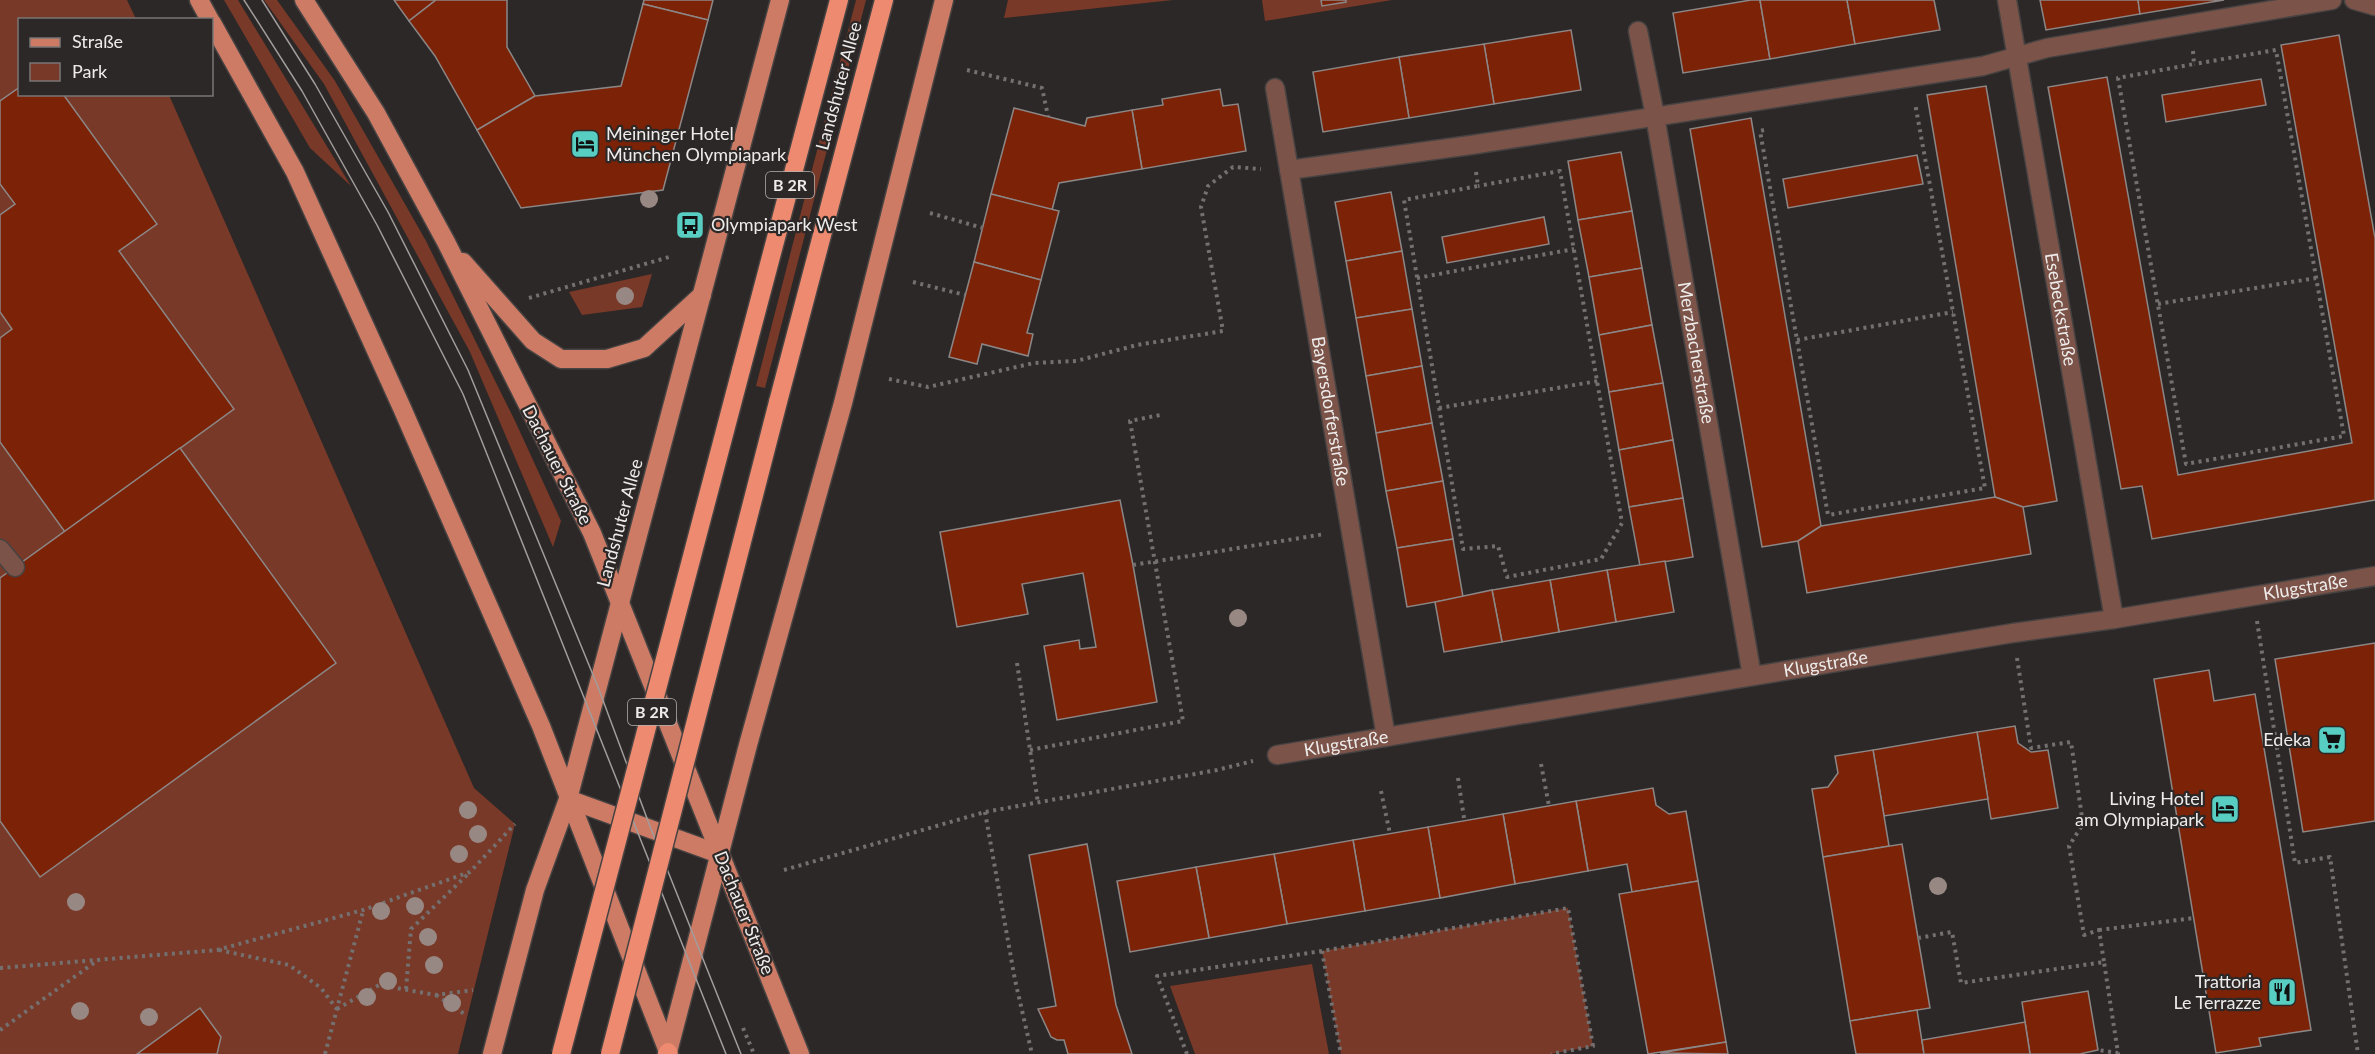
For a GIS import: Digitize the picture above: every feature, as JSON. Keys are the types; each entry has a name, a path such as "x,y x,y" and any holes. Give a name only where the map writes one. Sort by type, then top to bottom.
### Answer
{"highway":[{"name":"Landshuter Allee","path":"561,1054 839,0"},
{"name":"Landshuter Allee","path":"610,1054 884,0"}],"main road":[{"path":"199,0 209,18"},
{"name":"Dachauer Straße","path":"304,0 376,113 446,242 592,533 800,1054"},
{"name":"Landshuter Allee","path":"492,1054 535,890 568,799 780,0"},
{"path":"668,1053 719,854 843,403 944,0"},
{"path":"213,25 295,172 402,408 533,707 668,1053"},
{"path":"446,242 533,341 561,359 608,359 644,348 703,294"},
{"path":"568,799 719,854"}],"street":[{"name":"Esebeckstraße","path":"2007,0 2114,619"},
{"path":"1289,170 1471,145 1983,66 2047,48 2332,0"},
{"path":"2354,0 2375,6"},
{"name":"Merzbacherstraße","path":"1638,31 1655,116 1752,676"},
{"name":"Bayersdorferstraße","path":"1275,88 1386,737"},
{"path":"0,549 15,567"},
{"name":"Klugstraße","path":"1277,755 2013,633 2114,619 2375,576"}],"path":[{"path":"2188,24 2194,64"},
{"path":"2276,50 2316,278 2344,436 2187,464 2118,78 2276,50"},
{"path":"967,70 1042,88 1048,116"},
{"path":"1770,129 1760,130 1828,515 1985,488 1916,103 1905,105"},
{"path":"1471,145 1478,186"},
{"path":"889,379 928,387 1034,363 1076,361 1137,345 1223,331 1201,207 1208,186 1233,167 1289,170"},
{"path":"1560,171 1574,249 1622,523 1601,559 1507,577 1498,546 1464,549 1404,200 1560,171"},
{"path":"930,213 983,228"},
{"path":"1417,278 1574,249"},
{"path":"535,304 528,298 669,257"},
{"path":"2158,304 2316,278"},
{"path":"913,282 965,295"},
{"path":"1797,340 1953,312"},
{"path":"1439,408 1598,381"},
{"path":"1030,750 1183,721 1130,421 1160,415"},
{"path":"1133,565 1349,530"},
{"path":"2253,597 2295,863 2330,857 2358,1054"},
{"path":"2013,633 2031,748 2071,742 2083,824 2069,846 2084,936 2099,930 2194,918"},
{"path":"1017,663 1038,803"},
{"path":"784,870 985,812 1217,770 1277,755"},
{"path":"1541,764 1549,806"},
{"path":"1458,778 1464,818"},
{"path":"1381,791 1390,834"},
{"path":"985,812 1015,980 1032,1054"},
{"path":"406,989 411,929 470,872 515,824"},
{"path":"0,968 217,950 363,910 470,872"},
{"path":"1186,1054 1157,976 1322,951 1568,908 1593,1046 1551,1054"},
{"path":"325,1054 363,910"},
{"path":"2098,1050 2118,1053 2099,930"},
{"path":"1918,938 1952,932 1961,983 2104,962"},
{"path":"217,950 289,965 321,988 337,1009"},
{"path":"1322,951 1341,1054"},
{"path":"0,1030 99,960"},
{"path":"337,1009 379,985 436,995 473,990"},
{"path":"436,995 466,1016"},
{"path":"743,1028 754,1054"}],"green space":[{"path":"0,0 127,0 136,18 18,18 18,96 169,96 474,788 515,824 458,1054 0,1054"},
{"path":"224,0 238,0 351,186 310,148"},
{"path":"264,0 277,0 335,81 426,241 515,421 561,521 553,547 470,352 324,84"},
{"path":"856,0 866,0 765,388 756,386"},
{"path":"1008,0 1173,0 1004,18"},
{"path":"1262,0 1392,0 1265,21"},
{"path":"652,274 642,307 582,315 569,292"},
{"path":"1568,908 1593,1046 1551,1054 1341,1054 1322,951"},
{"path":"1312,964 1329,1054 1195,1054 1170,986"}],"building":[{"path":"394,0 436,0 409,21"},
{"path":"436,0 507,0 507,47 535,96 477,130 435,56 409,21"},
{"path":"644,0 713,0 708,20 643,4"},
{"path":"1321,0 1346,0 1346,2 1322,6"},
{"path":"1760,0 1770,59 1683,73 1673,13"},
{"path":"1760,0 1847,0 1855,44 1770,59"},
{"path":"1847,0 1934,0 1940,30 1855,44"},
{"path":"2040,0 2138,0 2140,14 2046,30"},
{"path":"2138,0 2224,0 2140,14"},
{"path":"643,4 708,20 663,190 521,208 477,130 535,96 621,86"},
{"path":"1571,30 1581,90 1494,104 1484,44"},
{"path":"2339,35 2375,238 2375,500 2152,539 2142,486 2121,489 2048,87 2107,77 2178,475 2352,443 2281,45"},
{"path":"1484,44 1494,104 1409,118 1399,57"},
{"path":"1399,57 1409,118 1323,132 1313,72"},
{"path":"2261,79 2266,105 2166,122 2162,95"},
{"path":"1986,86 2057,501 2023,507 1995,497 1927,95"},
{"path":"18,88 18,96 64,96 157,224 119,251 234,409 65,532 0,442 0,338 12,329 0,312 0,215 15,204 0,184 0,101"},
{"path":"1220,89 1223,106 1238,104 1246,151 1142,169 1132,110 1163,105 1162,99"},
{"path":"1014,108 1085,126 1087,118 1132,110 1142,169 1059,183 1052,210 991,194"},
{"path":"1751,118 1821,526 1798,541 1762,547 1690,129"},
{"path":"1621,152 1632,211 1578,220 1568,161"},
{"path":"1917,155 1923,184 1788,208 1783,179"},
{"path":"1391,192 1402,251 1346,261 1335,202"},
{"path":"991,194 1059,211 1041,280 974,262"},
{"path":"1632,211 1642,268 1589,277 1578,220"},
{"path":"1544,217 1549,244 1447,263 1442,237"},
{"path":"1402,251 1412,309 1356,318 1346,261"},
{"path":"974,262 1041,280 1027,333 1033,334 1028,356 982,344 977,364 949,357"},
{"path":"1642,268 1652,325 1599,335 1589,277"},
{"path":"1412,309 1422,366 1366,376 1356,318"},
{"path":"1652,325 1663,383 1609,392 1599,335"},
{"path":"1422,366 1432,423 1376,433 1366,376"},
{"path":"1663,383 1673,440 1619,450 1609,392"},
{"path":"1432,423 1443,481 1386,491 1376,433"},
{"path":"1673,440 1683,498 1629,507 1619,450"},
{"path":"180,448 336,663 40,877 0,821 0,578"},
{"path":"1443,481 1453,539 1397,548 1386,491"},
{"path":"1995,497 2023,507 2031,554 1807,593 1798,541 1821,526"},
{"path":"1683,498 1693,557 1640,566 1629,507"},
{"path":"1120,500 1157,702 1057,720 1044,646 1079,640 1080,649 1096,647 1083,573 1022,584 1028,614 957,627 940,532"},
{"path":"1453,539 1463,597 1407,607 1397,548"},
{"path":"1665,561 1674,612 1616,622 1607,570"},
{"path":"1607,570 1616,622 1559,632 1550,580"},
{"path":"1550,580 1559,632 1502,642 1492,590"},
{"path":"1492,590 1502,642 1444,652 1435,602"},
{"name":"Edeka","path":"2375,643 2375,821 2303,832 2275,659"},
{"name":"Living Hotel am Olympiapark","path":"2209,670 2214,701 2255,694 2311,1030 2259,1038 2261,1046 2216,1053 2154,679"},
{"path":"2015,726 2018,743 2031,752 2048,750 2058,808 1991,819 1977,732"},
{"path":"1977,732 1988,799 1884,816 1873,750"},
{"path":"1873,750 1889,846 1823,857 1812,789 1828,787 1838,773 1835,756"},
{"path":"1653,788 1656,805 1669,814 1686,811 1698,881 1632,892 1627,864 1588,871 1576,801"},
{"path":"1576,801 1588,871 1515,884 1503,814"},
{"path":"1503,814 1515,884 1440,898 1428,827"},
{"path":"1428,827 1440,898 1365,911 1353,840"},
{"path":"1353,840 1365,911 1287,924 1274,854"},
{"path":"1087,844 1116,1005 1132,1054 1068,1054 1064,1040 1051,1037 1038,1009 1056,1006 1029,855"},
{"path":"1902,844 1930,1008 1850,1021 1823,857"},
{"path":"1274,854 1287,924 1209,938 1196,867"},
{"path":"1196,867 1209,938 1130,952 1117,881"},
{"path":"1698,881 1726,1042 1648,1054 1619,894"},
{"path":"2088,991 2098,1050 2080,1054 2030,1054 2022,1002"},
{"path":"200,1008 221,1037 217,1054 137,1054"},
{"path":"1917,1010 1924,1054 1856,1054 1850,1021"},
{"path":"2025,1022 2030,1054 1924,1054 1922,1040"},
{"path":"1726,1042 1728,1054 1660,1053"}],"tram line":[{"path":"244,0 302,91 377,225 463,394 726,1054"},
{"path":"262,0 315,84 388,212 468,370 598,687 651,829 741,1054"}],"place":[{"name":"Meininger Hotel München Olympiapark","path":"585,144"},
{"name":"Olympiapark West","path":"690,225"},
{"name":"Edeka","path":"2332,740"},
{"name":"Living Hotel am Olympiapark","path":"2225,809"},
{"name":"Trattoria Le Terrazze","path":"2282,992"}]}
